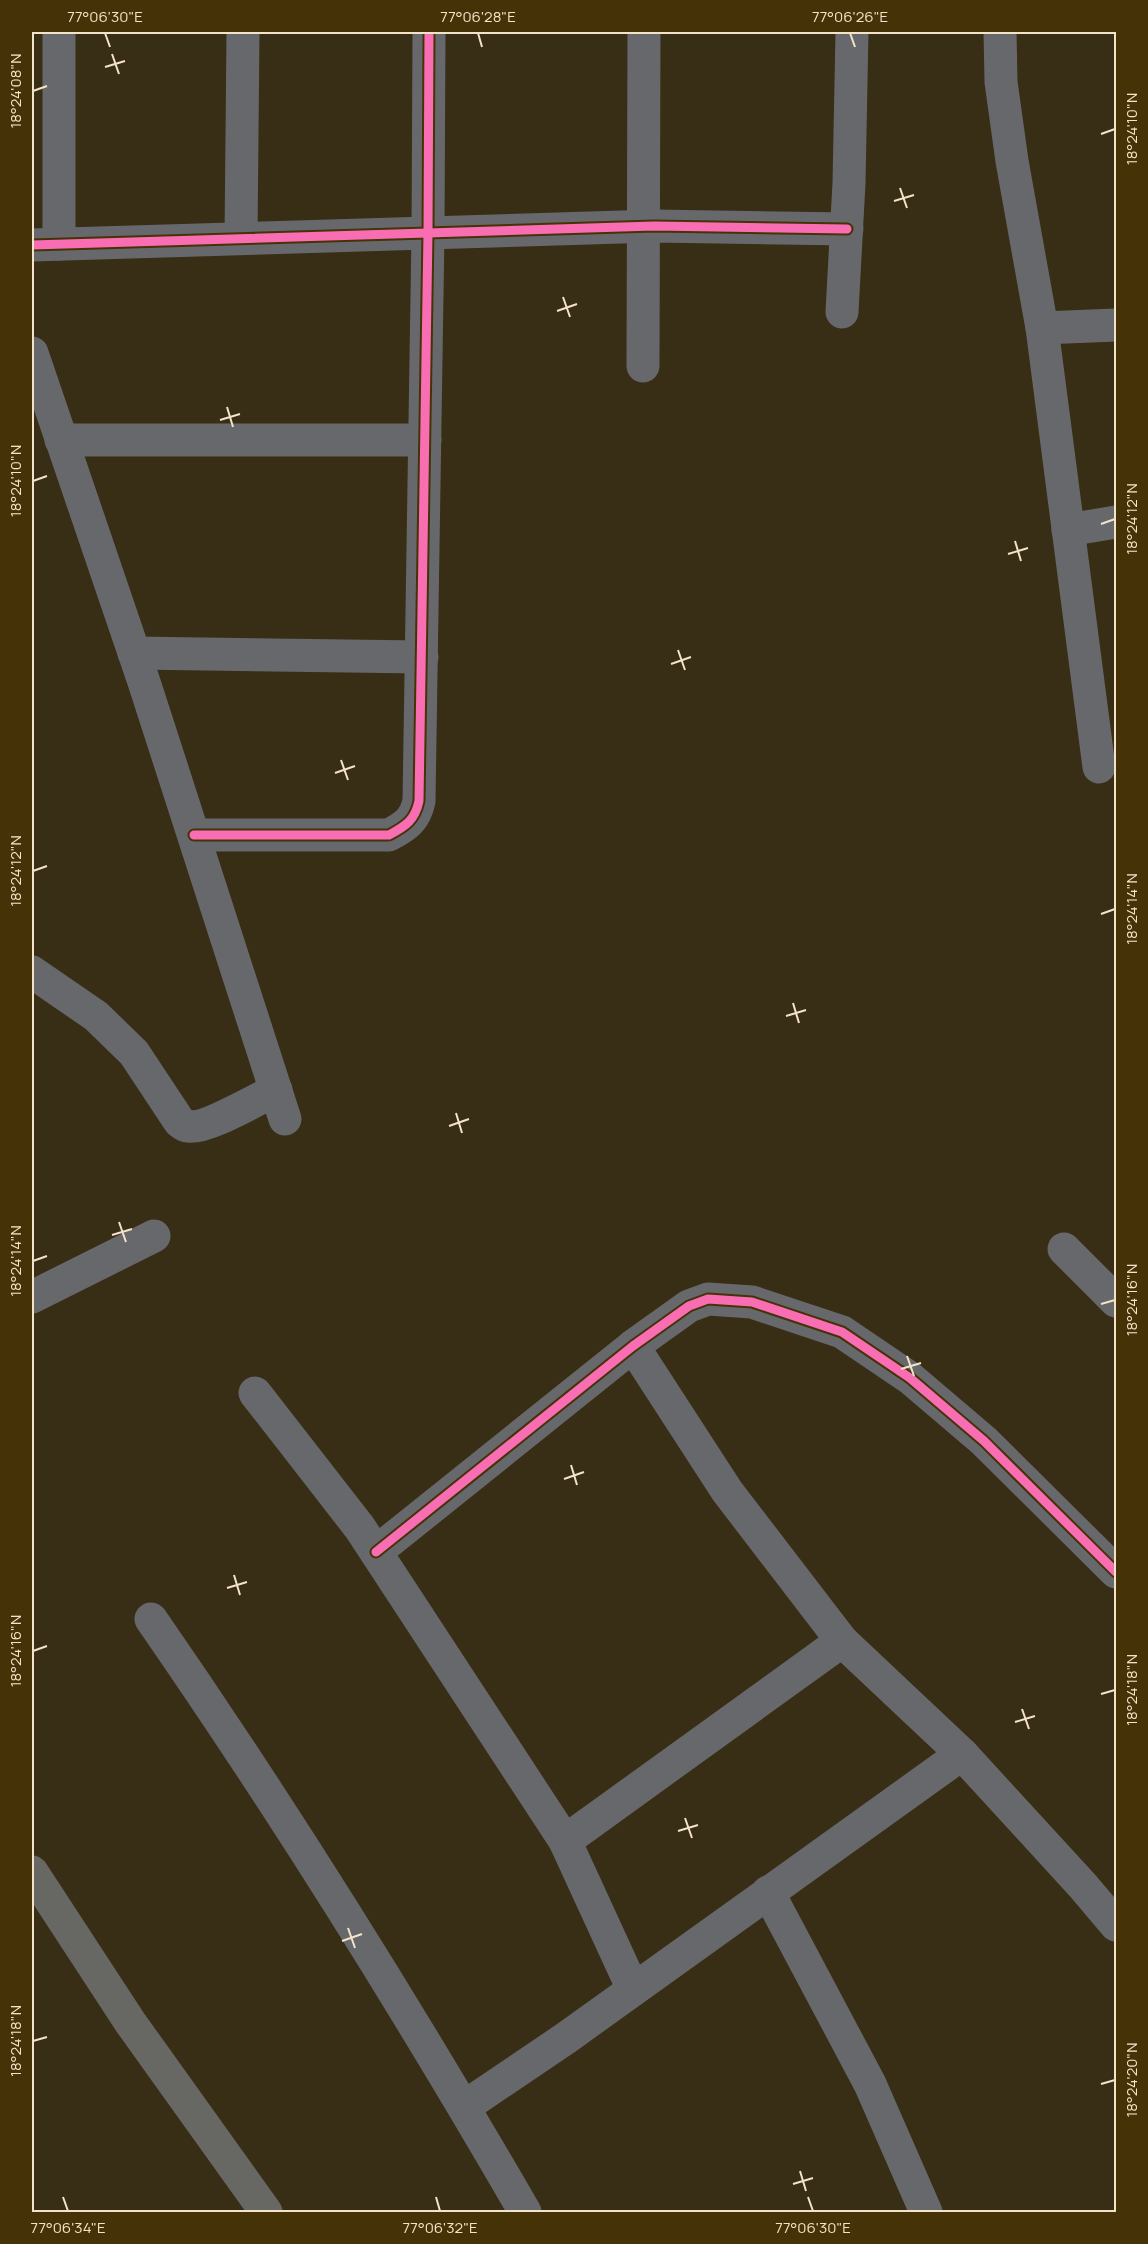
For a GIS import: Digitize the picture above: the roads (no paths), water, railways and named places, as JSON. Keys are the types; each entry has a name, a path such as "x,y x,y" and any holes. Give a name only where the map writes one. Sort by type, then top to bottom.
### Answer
{"main road":[{"path":"32,1872 130,2022 266,2212"}],"street":[{"path":"59,32 45,245 644,226 847,229"},
{"path":"241,238 243,32"},
{"path":"194,835 389,835 407,826 416,814 419,801 422,657 429,32"},
{"path":"643,366 644,32"},
{"path":"842,312 850,172 852,32"},
{"path":"1000,32 1001,82 1042,328 1068,530 1102,689 1099,767"},
{"path":"1042,328 1116,325"},
{"path":"32,353 134,653 281,1105 195,1126 186,1126 179,1121 134,1053 96,1016 32,972"},
{"path":"62,440 425,440"},
{"path":"1068,530 1116,522"},
{"path":"134,653 422,657"},
{"path":"32,1298 154,1236"},
{"path":"1064,1249 1116,1301"},
{"path":"376,1552 633,1346 689,1306 708,1299 752,1302 842,1332 910,1378 984,1441 1116,1572"},
{"path":"633,1346 727,1491 842,1641 962,1754 1083,1886 1116,1926"},
{"path":"255,1394 360,1528 565,1841 633,1989"},
{"path":"151,1619 231,1734 464,2107 525,2212"},
{"path":"565,1841 842,1641"},
{"path":"464,2107 962,1754"},
{"path":"768,1892 870,2084 926,2212"}]}
